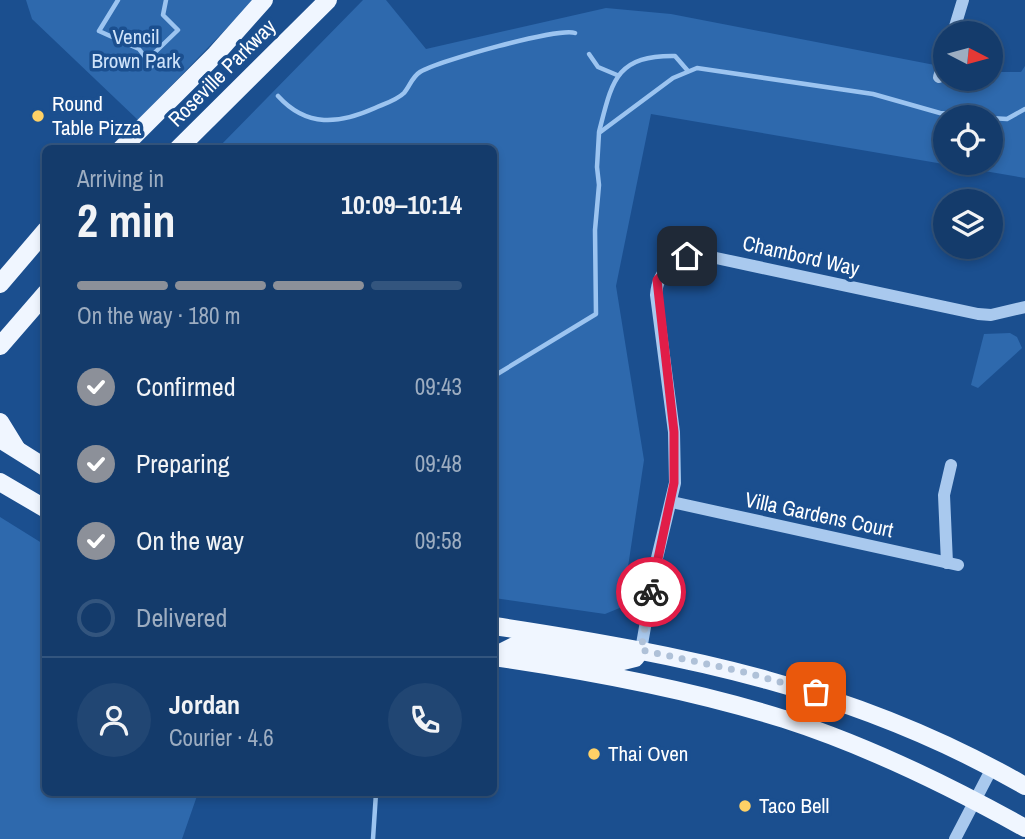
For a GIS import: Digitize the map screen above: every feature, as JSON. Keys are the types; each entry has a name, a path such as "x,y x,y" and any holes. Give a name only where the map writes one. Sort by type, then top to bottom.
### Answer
{"main road":[{"name":"Roseville Parkway","path":"125,145 216,54 264,0"},
{"name":"Roseville Parkway","path":"182,145 328,0"},
{"path":"0,284 42,235"},
{"path":"0,356 4,341 42,298"},
{"path":"0,422 17,451"},
{"path":"0,439 42,466"},
{"path":"0,482 42,507"},
{"path":"497,626 641,650 740,671 839,700 897,723 1025,786"},
{"path":"497,654 516,645 619,662 635,658 641,650"},
{"path":"497,657 635,681 784,719 885,757 975,800 1025,828"}],"street":[{"path":"957,21 963,0"},
{"name":"Chambord Way","path":"641,650 660,542 672,502 674,432 656,295 657,280 675,261 687,256 702,255 731,259 978,314 1024,310"},
{"name":"Villa Gardens Court","path":"672,502 952,564 944,495 951,465"},
{"path":"955,839 992,768"}],"green space":[{"name":"Vencil Brown Park","path":"26,0 254,0 138,120 32,19"},
{"path":"363,0 386,0 426,49 606,8 671,14 933,65 933,91 1003,91 1003,72 1021,72 1025,66 1025,178 1003,174 1003,105 933,105 933,162 651,114 616,286 644,460 622,607 605,614 497,598 497,145 221,145"},
{"path":"1010,333 1017,337 1022,348 978,388 971,385 984,334"},
{"path":"0,517 42,543 42,796 197,796 182,839 0,839"}],"waterway":[{"path":"118,0 99,31 139,49 152,66"},
{"path":"147,60 178,30 163,15 166,0"},
{"path":"278,96 300,114 336,120 398,98 417,74 431,67 524,40 575,33"},
{"path":"589,54 598,67 617,75"},
{"path":"599,132 613,86 628,66 640,60 675,56 688,71"},
{"path":"497,374 596,314 595,230 599,185 599,133 673,78 697,68 873,94 933,111"},
{"path":"1003,119 1025,109"},
{"path":"373,839 376,796"}],"way so far":[{"path":"651,592 641,650 740,671 816,692"}],"place":[{"name":"Round Table Pizza","path":"38,116"},
{"name":"Thai Oven","path":"594,754"},
{"name":"Taco Bell","path":"745,806"}],"route":[{"path":"651,592 674,483 674,432 658,313 657,280 675,261 687,256"}]}
